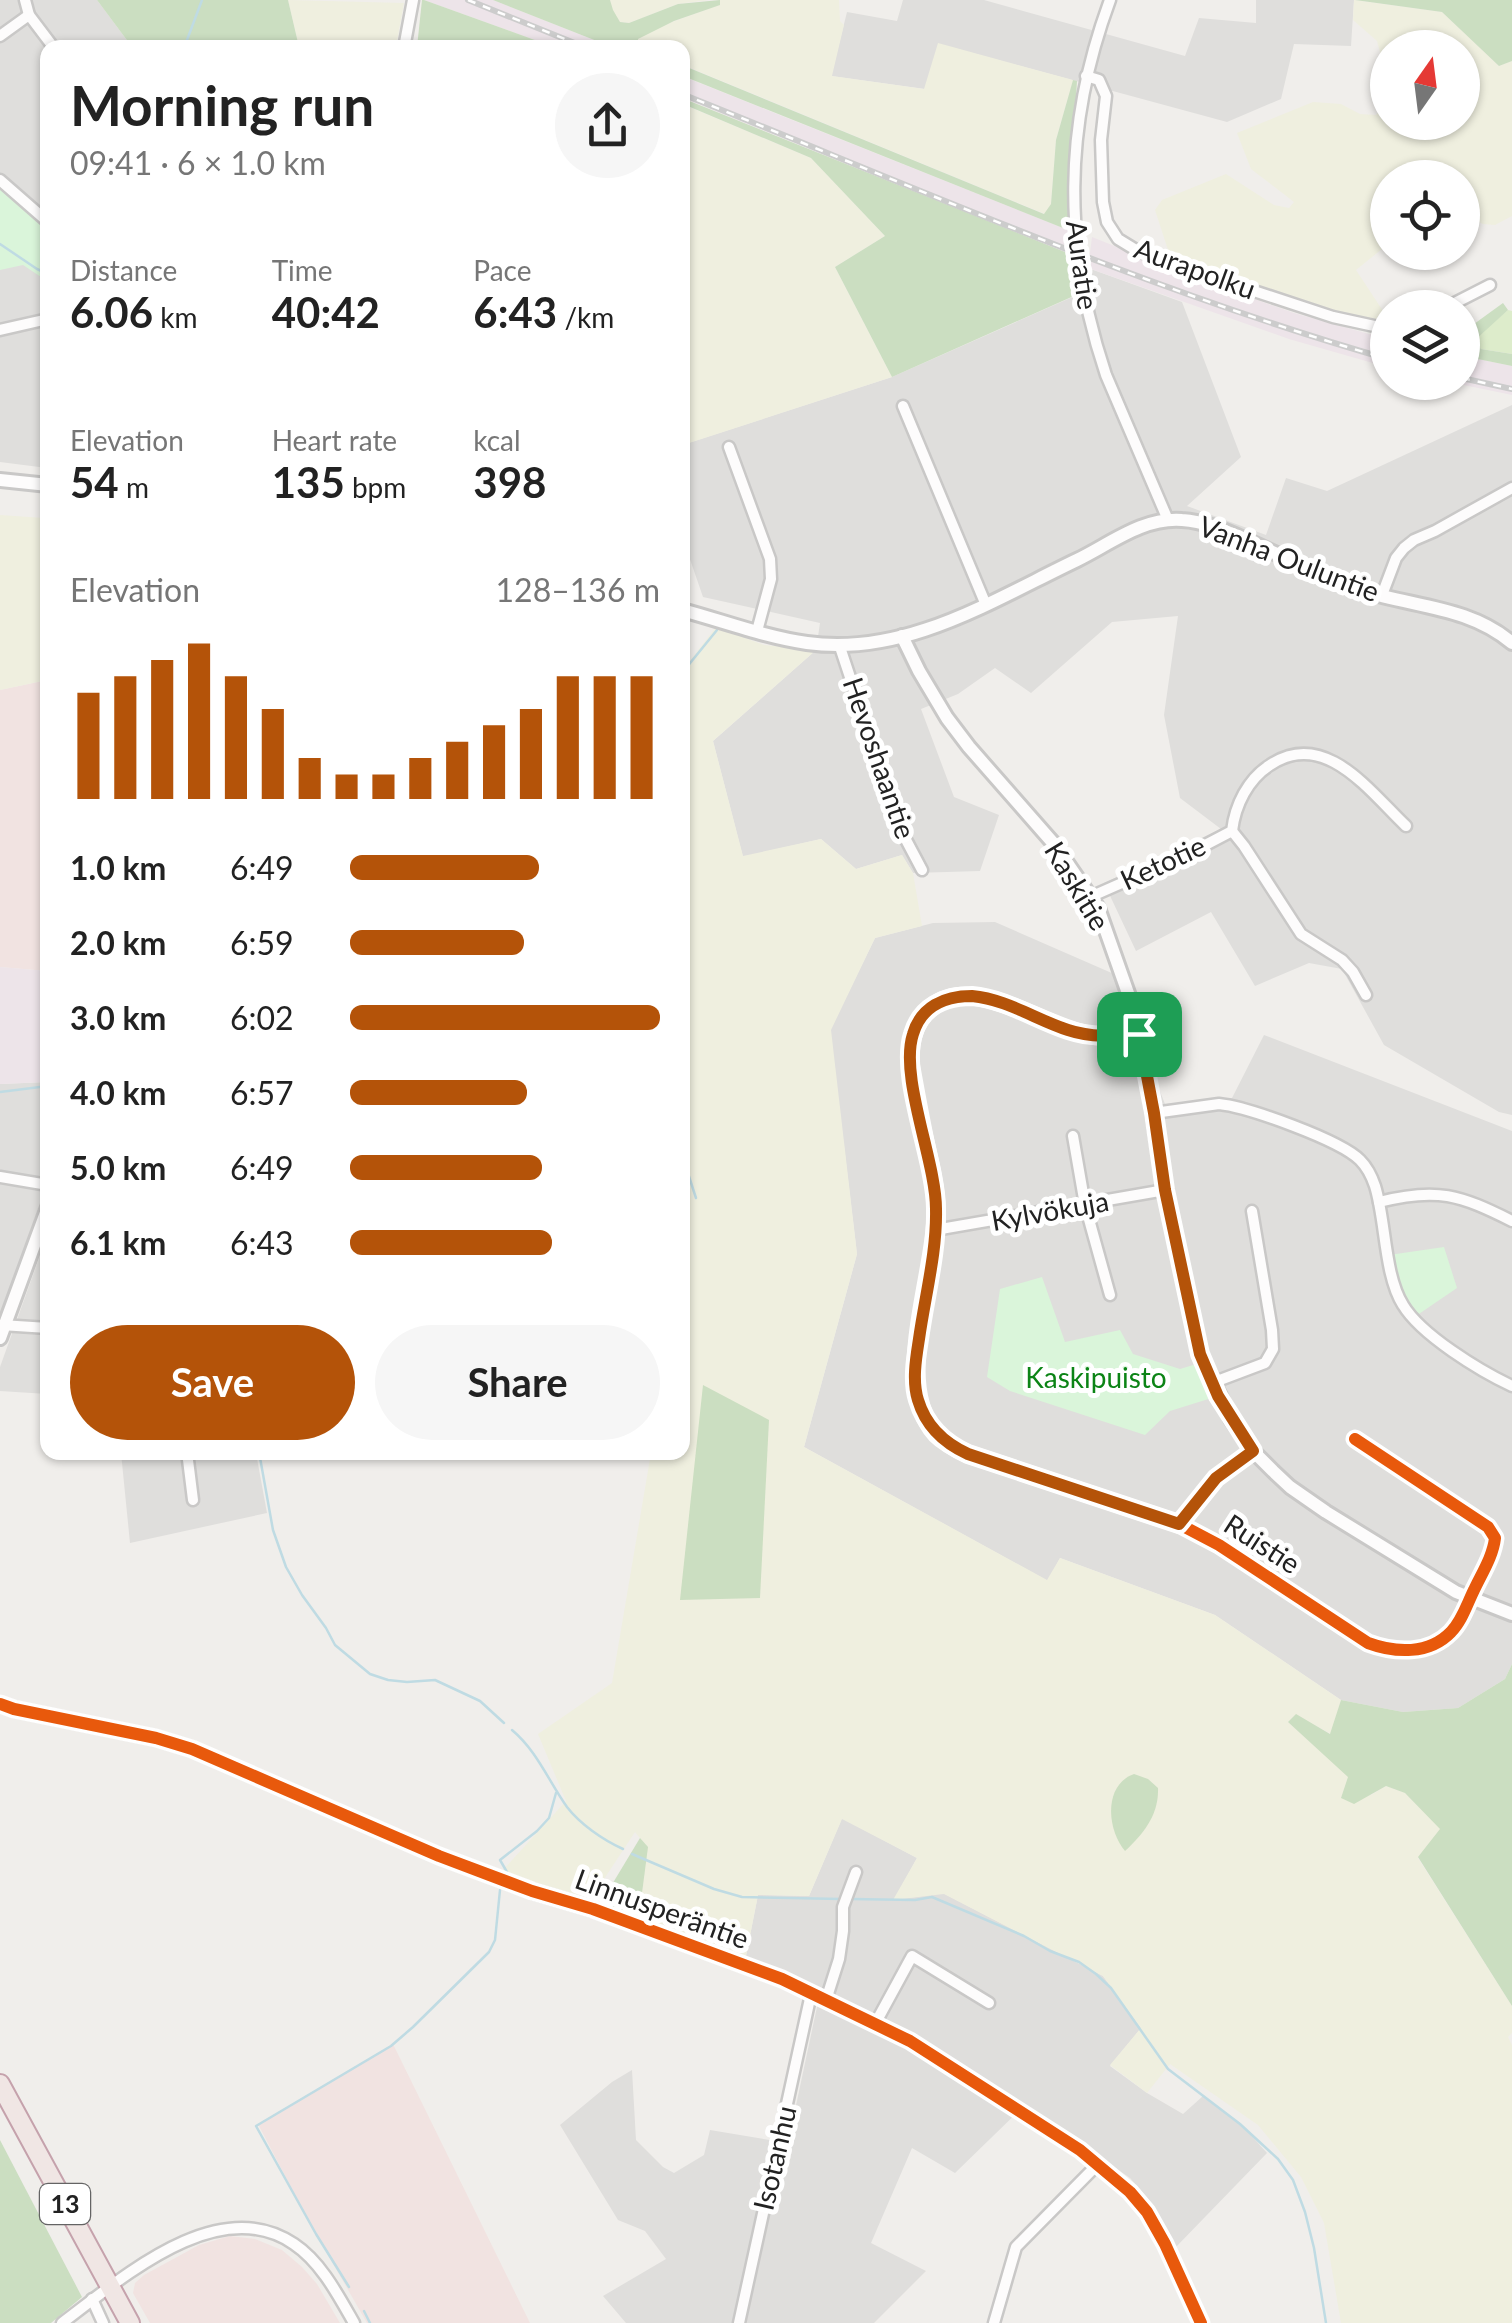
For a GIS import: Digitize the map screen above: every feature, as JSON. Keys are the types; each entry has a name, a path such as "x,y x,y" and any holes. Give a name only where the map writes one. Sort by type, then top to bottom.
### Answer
{"highway":[{"name":"13","path":"0,2084 130,2323"}],"street":[{"path":"25,0 29,15 48,40"},
{"path":"406,40 413,0"},
{"name":"Auratie","path":"1110,0 1086,76 1076,130 1075,230 1082,282 1106,375 1168,520"},
{"path":"0,36 29,15"},
{"name":"Aurapolku","path":"1086,76 1098,80 1106,96 1101,190 1107,222 1118,239 1168,263 1370,326"},
{"path":"0,180 40,215"},
{"path":"1480,290 1490,285"},
{"path":"0,330 40,320"},
{"path":"903,406 986,605"},
{"path":"729,447 772,571 756,631"},
{"path":"0,480 40,485"},
{"path":"1382,595 1396,558 1404,548 1512,488"},
{"name":"Vanha Ouluntie","path":"690,612 807,643 840,644 902,636 945,624 1129,531 1168,520 1218,528 1363,590 1468,616 1496,630 1512,644"},
{"name":"Kaskitie","path":"902,636 947,718 1054,844 1098,908 1139,1034 1165,1190 1200,1354 1230,1418 1253,1451 1290,1487 1432,1578 1512,1614"},
{"name":"Hevoshaantie","path":"840,644 894,810 922,870"},
{"name":"Ketotie","path":"1090,898 1232,830 1239,804 1260,771 1292,754 1308,752 1340,764 1406,826"},
{"path":"1232,830 1300,934 1342,960 1366,995"},
{"name":"Ruistie","path":"1139,1034 1086,1035 980,996 950,998 929,1008 920,1019 910,1044 910,1062 936,1206 936,1230 917,1356 918,1399 926,1418 936,1434 968,1454 1179,1524 1380,1647 1421,1649 1443,1639 1459,1622 1495,1544 1493,1532 1355,1439"},
{"path":"1154,1113 1219,1104 1243,1107 1349,1151 1370,1174 1394,1287 1404,1307 1436,1338 1512,1386"},
{"path":"1073,1136 1085,1205 1110,1295"},
{"path":"0,1178 40,1184"},
{"name":"Kylvökuja","path":"936,1230 1165,1190"},
{"path":"1379,1202 1438,1193 1512,1221"},
{"path":"1212,1384 1266,1363 1273,1350 1252,1210"},
{"path":"40,1227 2,1329 40,1328"},
{"path":"1179,1524 1216,1478 1253,1451"},
{"path":"188,1460 193,1500"},
{"name":"Linnusperäntie","path":"0,1704 192,1749 440,1856 782,1979 910,2042 1034,2119 1130,2192 1165,2244 1200,2323"},
{"path":"826,2000 840,1959 843,1907 856,1872"},
{"path":"875,2024 912,1956 989,2003"},
{"name":"Isotanhu","path":"740,2323 811,1994"},
{"path":"994,2323 1016,2248 1098,2164"},
{"path":"62,2323 139,2267 192,2238 222,2228 249,2227 282,2237 310,2257 354,2323"},
{"path":"92,2299 100,2322"}],"shaded area":[{"path":"0,0 97,0 127,40 40,40 40,467 0,462"},
{"path":"424,0 493,0 594,40 535,40"},
{"path":"903,0 984,0 1185,56 1199,18 1256,23 1256,0 1354,0 1351,46 1294,44 1281,99 1227,122 939,44 925,89 831,76 847,12 897,21"},
{"path":"690,79 1068,230 1070,254 690,101"},
{"path":"1092,237 1294,313 1370,334 1370,362 1289,339 1088,268"},
{"path":"1088,268 1182,302 1241,457 1187,506 1266,535 1286,478 1327,491 1512,405 1512,1115 1499,1112 1384,1045 1342,969 1309,963 1255,986 1211,912 1136,951 1104,883 1221,829 1180,798 1164,715 1178,616 1112,622 1031,693 995,668 958,694 921,709 954,797 999,815 980,871 913,873 902,855 856,869 821,839 743,857 713,741 816,650 820,623 703,597 690,559 690,442 892,377 1086,291"},
{"path":"1480,359 1512,366 1512,395 1480,388"},
{"path":"40,681 40,970 0,967 0,690"},
{"path":"995,922 1114,974 1165,1104 1232,1098 1264,1035 1512,1131 1512,1664 1505,1679 1458,1708 1403,1712 1341,1700 1215,1615 1060,1558 1048,1581 804,1447 857,1254 830,1030 875,938 933,923"},
{"path":"0,967 40,970 40,1082 0,1084"},
{"path":"40,1082 40,1203 0,1318 0,1084"},
{"path":"40,1256 40,1394 0,1391 0,1367"},
{"path":"122,1460 257,1460 267,1513 130,1543"},
{"path":"842,1818 917,1858 894,1900 943,1893 1103,1976 1141,2028 1110,2066 1183,2114 1203,2096 1240,2123 1267,2153 1175,2248 1154,2206 1130,2178 1025,2105 955,2173 912,2148 871,2243 926,2271 874,2323 626,2323 603,2296 666,2259 645,2231 618,2220 560,2125 632,2070 636,2140 674,2173 704,2155 710,2130 788,2143 821,1988 746,1956 758,1895 809,1896"},
{"path":"393,2044 530,2323 367,2323 258,2124"},
{"path":"230,2236 255,2239 282,2250 317,2284 340,2323 150,2323 133,2293 135,2283 199,2245"}],"green space":[{"path":"97,0 288,0 297,40 127,40"},
{"path":"288,0 404,3 397,40 297,40"},
{"path":"424,0 535,40 418,40"},
{"path":"493,0 610,0 620,22 629,23 678,4 720,0 720,5 674,21 638,40 594,40"},
{"path":"610,0 708,0 678,4 629,23 620,22"},
{"path":"720,0 839,0 840,21 844,25 832,76 924,89 938,43 1073,80 1056,140 1051,204 1045,214 690,68 690,40 638,40 653,29 719,5"},
{"path":"1354,0 1442,12 1461,30 1370,30 1370,35 1353,20"},
{"path":"1355,0 1512,0 1512,61 1499,66 1480,48 1480,30 1461,30 1442,12"},
{"path":"1480,48 1499,66 1512,61 1512,216 1495,225 1480,223 1480,160 1370,160 1370,259 1356,270 1370,291 1370,318 1337,311 1170,256 1155,210 1162,200 1226,174 1274,205 1289,208 1294,202 1251,169 1237,133 1313,102 1341,104 1370,115 1370,140 1480,140"},
{"path":"690,68 1044,214 1051,204 1056,140 1073,80 1077,81 1068,230 690,79"},
{"path":"690,101 1070,254 1076,295 892,377 835,267 885,236 811,158 690,107"},
{"path":"690,107 811,158 885,236 835,267 892,377 690,443"},
{"path":"0,182 40,216 40,276 23,265 0,270"},
{"path":"1503,303 1508,310 1480,335 1480,320"},
{"path":"1508,310 1512,311 1512,354 1481,349 1480,334"},
{"path":"1480,348 1512,354 1512,366 1480,359"},
{"path":"0,515 40,518 40,681 0,690"},
{"path":"716,627 764,645 816,650 713,741 743,856 821,839 856,869 902,855 913,873 922,926 875,938 831,1030 857,1254 804,1447 1047,1580 1060,1558 1215,1615 1341,1700 1331,1734 1296,1715 1288,1722 1349,1777 1341,1798 1371,1795 1386,1786 1405,1793 1441,1829 1418,1858 1512,2006 1512,2033 1508,2037 1512,2045 1512,2323 1341,2323 1324,2223 1301,2177 1258,2125 1170,2064 1147,2093 1110,2065 1141,2028 1103,1976 944,1894 893,1900 917,1858 842,1819 809,1896 758,1895 746,1956 639,1916 647,1847 635,1832 589,1902 503,1870 566,1801 538,1734 612,1683 650,1460 690,1460 690,661"},
{"path":"1444,1247 1457,1288 1413,1318 1399,1299 1389,1255"},
{"name":"Kaskipuisto","path":"1042,1277 1065,1342 1120,1330 1133,1354 1180,1369 1203,1362 1218,1396 1170,1411 1145,1435 1010,1391 987,1377 1000,1289"},
{"path":"703,1385 769,1420 760,1598 680,1600"},
{"path":"1512,1664 1512,2006 1418,1857 1440,1829 1405,1793 1386,1786 1354,1804 1341,1798 1348,1777 1288,1722 1296,1714 1330,1734 1341,1700 1403,1712 1458,1708 1505,1679"},
{"path":"1134,1774 1158,1788 1158,1798 1149,1823 1125,1851 1114,1832 1111,1809 1117,1788"},
{"path":"640,1838 648,1847 639,1916 599,1906"},
{"path":"0,2140 82,2297 51,2323 0,2323"}],"waterway":[{"path":"187,40 202,0"},
{"path":"0,244 40,270"},
{"path":"690,663 717,630"},
{"path":"0,1092 40,1087"},
{"path":"690,1180 696,1198"},
{"path":"260,1460 273,1530 286,1567 335,1645 370,1674 407,1682 435,1680 480,1701 504,1723"},
{"path":"512,1730 535,1756 572,1813 592,1831 623,1849"},
{"path":"507,1872 500,1860 549,1818 556,1793"},
{"path":"632,1854 742,1897 841,1899"},
{"path":"349,2287 256,2126 391,2046 413,2027 489,1952 495,1940 500,1890"},
{"path":"851,1899 932,1897 1024,1936 1096,1974 1111,1988 1168,2069 1240,2124 1278,2159 1293,2180 1314,2248 1326,2323"},
{"path":"364,2311 370,2323"}],"railway":[{"path":"468,0 567,40"},
{"path":"690,97 1120,269 1208,302 1370,354"},
{"path":"1480,382 1512,389"}],"cycle path":[{"path":"1139,1034 1085,1034 1007,1005 967,996 949,998 932,1007 917,1024 910,1062 936,1207 916,1356 923,1412 936,1434 968,1454 1179,1524 1219,1545 1368,1643 1400,1650 1433,1645 1458,1623 1490,1558 1495,1538 1488,1527 1355,1439"},
{"path":"0,1704 192,1749 439,1856 782,1979 910,2041 1080,2150 1130,2192 1165,2244 1201,2323"}],"route":[{"path":"980,996 1086,1035 1139,1034 1165,1190 1200,1354 1230,1418 1253,1451 1216,1478 1179,1524 952,1446 936,1434 926,1418 916,1382 936,1230 928,1154 910,1062 910,1044 920,1019 940,1001 980,996"}]}
